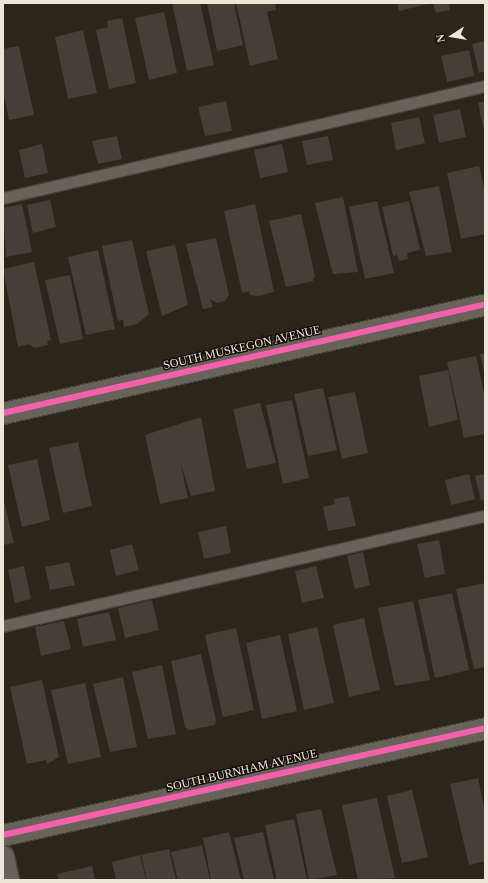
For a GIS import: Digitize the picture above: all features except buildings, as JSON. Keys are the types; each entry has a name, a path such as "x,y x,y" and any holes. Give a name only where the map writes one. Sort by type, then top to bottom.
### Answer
{"street":[{"name":"SOUTH MUSKEGON AVENUE","path":"3,413 485,304"},
{"name":"SOUTH BURNHAM AVENUE","path":"3,835 485,728"},
{"path":"3,856 8,880"}],"lane":[{"path":"3,198 485,86"},
{"path":"3,626 485,516"}],"cycle path":[{"path":"3,413 485,304"},
{"path":"3,835 485,728"}]}
